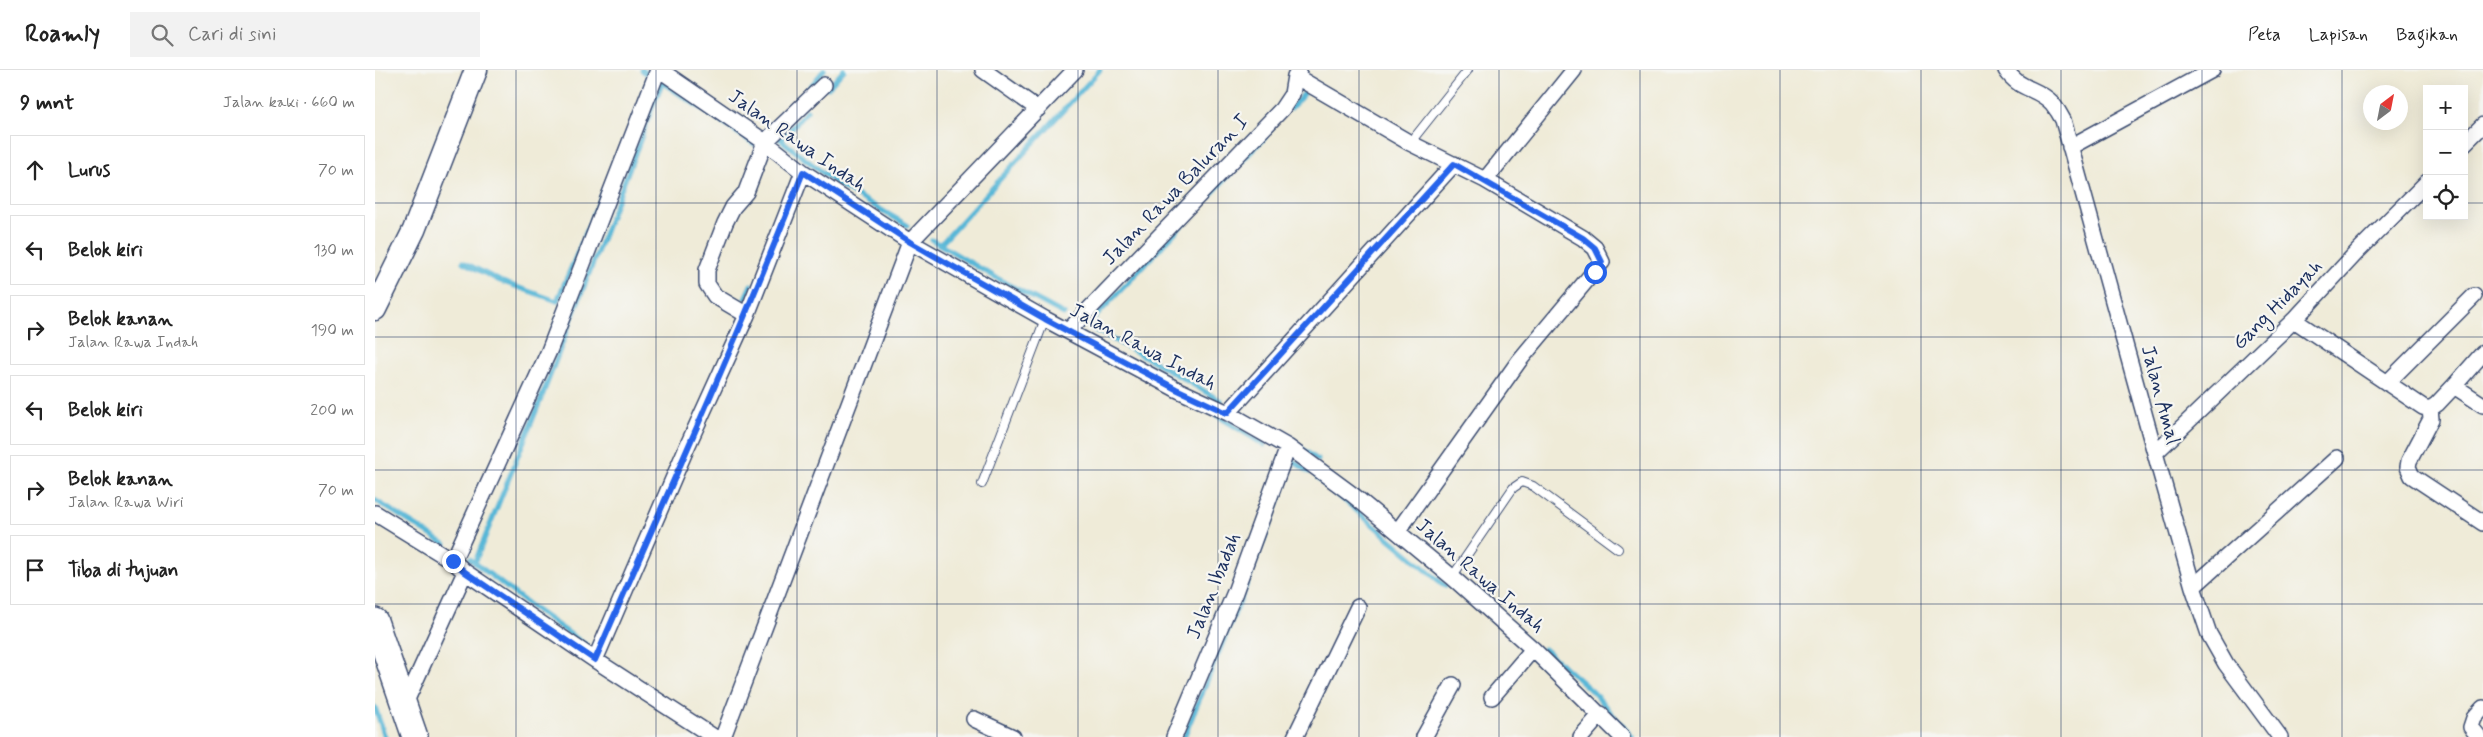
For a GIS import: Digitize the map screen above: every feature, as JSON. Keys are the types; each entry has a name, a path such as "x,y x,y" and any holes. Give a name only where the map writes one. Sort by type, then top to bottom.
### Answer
{"main road":[{"path":"375,309 414,230 476,70"},
{"path":"375,621 415,737"}],"street":[{"name":"Jalan Rawa Indah","path":"659,70 765,142 803,172 910,242 1045,319 1069,330 1176,389 1227,413 1288,447 1398,531 1452,577 1533,649 1601,714 1622,737"},
{"path":"453,561 549,351 659,70"},
{"path":"983,70 1038,109"},
{"path":"723,737 910,242 1075,70"},
{"path":"1485,180 1574,70"},
{"name":"Jalan Amal","path":"2006,70 2020,86 2035,91 2051,102 2063,120 2193,587 2209,634 2226,664 2280,737"},
{"path":"2070,147 2212,70"},
{"path":"1297,73 1411,143 1485,180 1583,238 1595,248 1602,262 1519,360 1398,531"},
{"name":"Jalan Rawa Baluran I","path":"1069,330 1282,109 1292,94 1297,73"},
{"path":"747,315 715,296 707,284 707,270 733,206 746,192 765,142 824,85"},
{"path":"2468,140 2483,125"},
{"path":"1227,413 1454,164"},
{"path":"595,660 686,448 747,315 803,172"},
{"name":"Gang Hidayah","path":"2155,452 2294,320 2358,251 2423,186"},
{"path":"2387,383 2474,296"},
{"path":"2294,320 2423,407 2430,409"},
{"path":"2430,409 2437,404 2483,353"},
{"path":"2454,386 2483,406"},
{"path":"2430,409 2431,419 2409,461 2408,467 2412,476 2483,524"},
{"name":"Jalan Ibadah","path":"1174,737 1235,592 1288,447"},
{"path":"2193,587 2337,458"},
{"path":"375,513 453,561 465,572 713,737"},
{"path":"404,706 465,572"},
{"path":"1295,737 1358,607"},
{"path":"1492,697 1533,649"},
{"path":"1424,737 1453,686"},
{"path":"2479,737 2471,728 2473,718 2483,708"},
{"path":"1581,737 1601,714"},
{"path":"974,719 1012,737"}],"lane":[{"path":"1411,143 1468,70"},
{"path":"982,484 1045,319"},
{"path":"1452,577 1513,488 1521,482 1533,486 1618,549"}],"waterway":[{"path":"642,70 650,76"},
{"path":"800,99 824,70"},
{"path":"828,88 844,70"},
{"path":"940,245 1100,70"},
{"path":"661,82 754,144"},
{"path":"475,562 543,394 662,83"},
{"path":"1291,108 1304,94"},
{"path":"781,140 807,111"},
{"path":"1087,326 1265,137"},
{"path":"780,139 837,184 907,225"},
{"path":"463,262 500,281 557,301 604,190"},
{"path":"932,240 1064,314"},
{"path":"745,298 751,285"},
{"path":"1086,325 1155,362 1221,401"},
{"path":"1216,415 1264,445"},
{"path":"1301,448 1318,460"},
{"path":"1184,737 1245,589 1293,461 1309,472"},
{"path":"1318,478 1445,586"},
{"path":"375,500 445,544"},
{"path":"470,559 532,607 586,645"},
{"path":"1544,649 1593,692 1632,737"},
{"path":"375,707 385,737"}],"route":[{"path":"453,561 465,572 595,660 686,448 747,315 803,172 910,242 1045,319 1069,330 1176,389 1227,413 1454,164 1485,180 1583,238 1595,248 1602,262 1595,272"}]}
